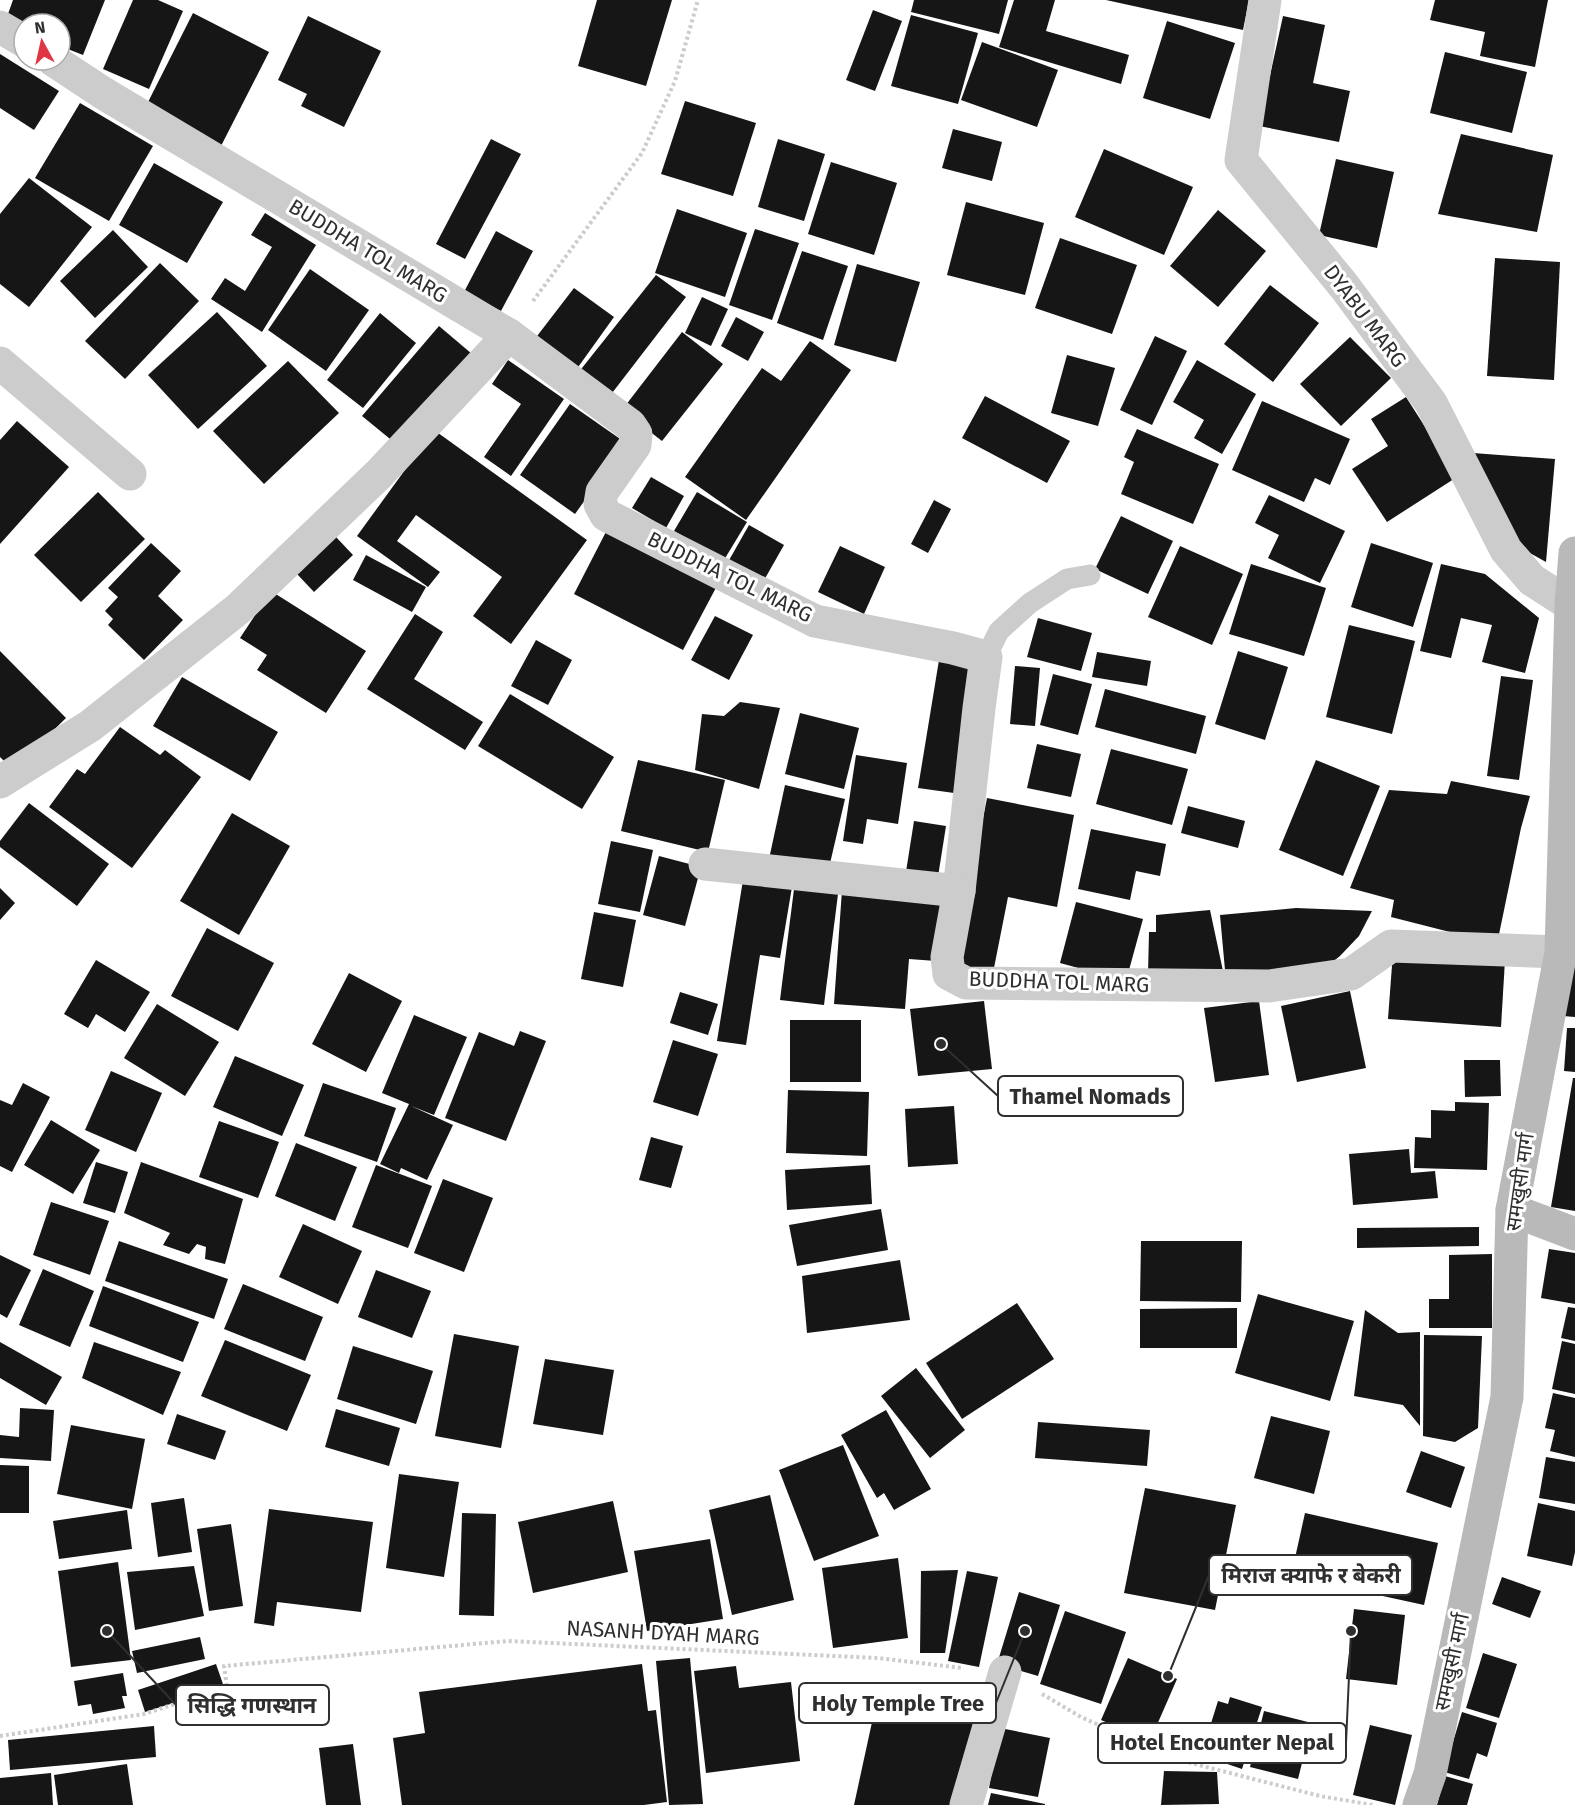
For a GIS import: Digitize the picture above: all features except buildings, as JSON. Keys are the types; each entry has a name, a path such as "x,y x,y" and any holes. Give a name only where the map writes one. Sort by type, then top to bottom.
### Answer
{"main road":[{"name":"समखुसी मार्ग","path":"1419,1805 1430,1774 1507,1397 1512,1210 1561,952 1571,606 1575,553"},
{"path":"1512,1210 1575,1234"}],"street":[{"name":"DYABU MARG","path":"1265,0 1241,160 1344,286 1431,403 1506,550 1532,580 1571,606"},
{"name":"BUDDHA TOL MARG","path":"71,72 509,335 630,425 636,434 635,445 602,492 600,504 606,515 815,621 986,657 959,891 947,957 949,974 966,983 1269,986 1351,974 1391,946 1561,952"},
{"path":"0,782 90,726 238,609 379,474 509,335"},
{"path":"0,363 129,474"},
{"path":"705,864 959,891"},
{"path":"966,1805 1005,1672"}],"lane":[{"path":"986,657 999,631 1030,603 1067,579 1090,575"}],"path":[{"path":"509,335 642,153 675,81 698,0"},
{"name":"NASANH DYAH MARG","path":"1,1736 144,1714 227,1687 224,1666 508,1641 878,1658 1005,1672 1081,1717 1175,1759 1320,1796 1373,1805"},
{"path":"0,1742 1,1736"},
{"path":"1320,1796 1321,1805"}],"place":[{"name":"Thamel Nomads","path":"941,1044"},
{"name":"सिद्धि गणस्थान","path":"107,1631"},
{"name":"Holy Temple Tree","path":"1025,1631"},
{"name":"Hotel Encounter Nepal","path":"1351,1631"},
{"name":"मिराज क्याफे र बेकरी","path":"1168,1676"}]}
